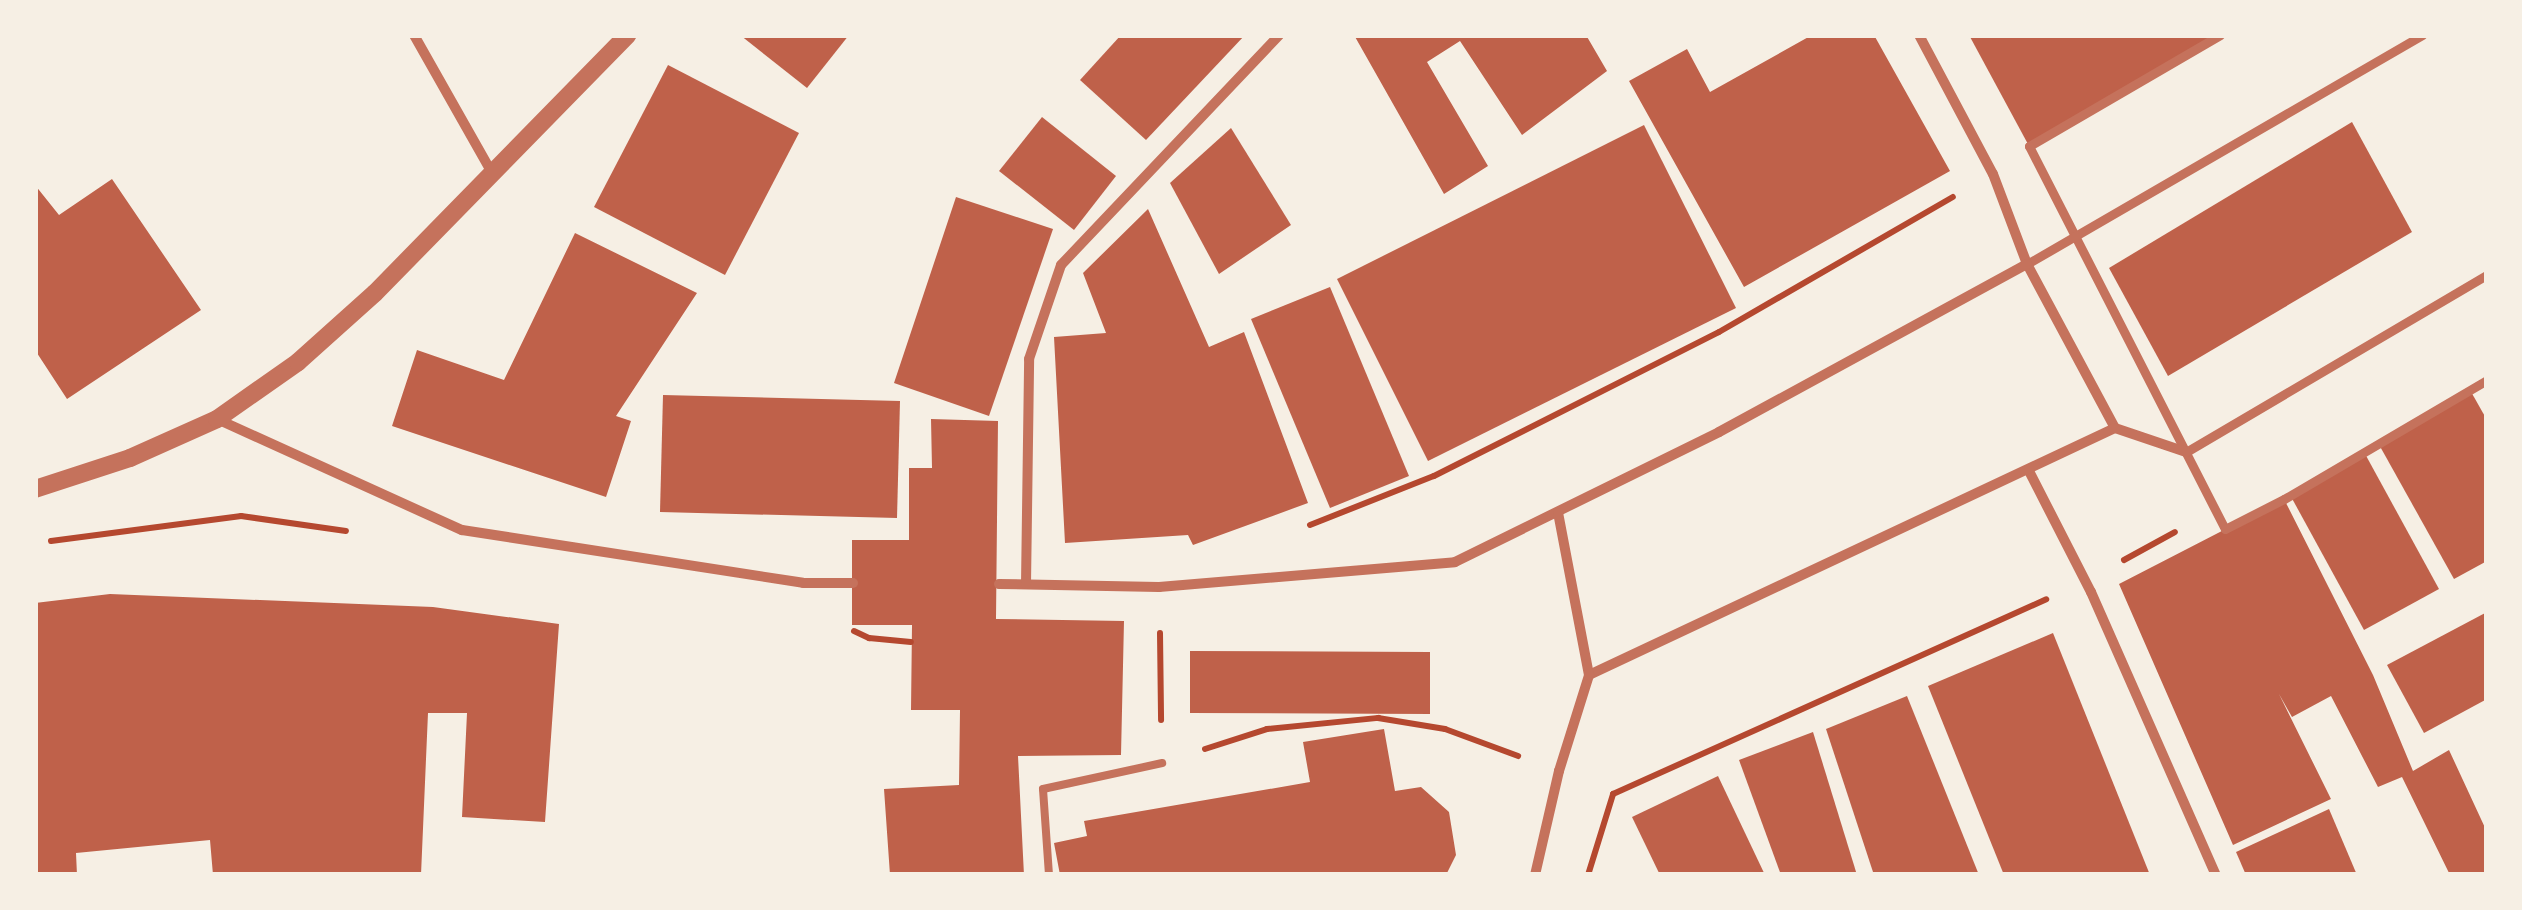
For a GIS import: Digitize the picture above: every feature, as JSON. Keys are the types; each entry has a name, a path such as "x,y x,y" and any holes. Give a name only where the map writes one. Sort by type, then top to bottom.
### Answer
{"street":[{"path":"414,35 492,172"},
{"path":"35,488 130,458 217,420 298,362 374,294 628,35"},
{"path":"1026,584 1029,359 1061,265 1279,35"},
{"path":"1918,35 1993,174 2026,264 2114,428 2186,452 2487,275"},
{"path":"2220,35 2029,146 2225,529 2486,383"},
{"path":"999,584 1159,587 1455,562 1719,432 2026,264 2422,35"},
{"path":"217,420 462,530 803,583 853,583"},
{"path":"1589,675 2114,428"},
{"path":"2029,471 2085,582 2216,875"},
{"path":"1536,875 1559,770 1589,675 1558,513"}],"lane":[{"path":"1049,875 1043,788 1162,763"}],"path":[{"path":"1306,527 1434,476 1719,332 1993,174"},
{"path":"1588,875 1613,794 2085,582 2215,510"},
{"path":"1159,587 1161,729"},
{"path":"1162,763 1267,729 1378,718 1446,729 1559,770"}],"building":[{"path":"740,35 849,35 807,88"},
{"path":"1121,35 1245,35 1146,140 1080,80"},
{"path":"1354,35 1586,35 1607,71 1522,135 1460,41 1427,62 1488,166 1444,194"},
{"path":"1812,35 1874,35 1950,171 1744,287 1629,81 1687,49 1710,92"},
{"path":"1969,35 2220,35 2029,146"},
{"path":"668,65 799,133 725,275 594,207"},
{"path":"1042,117 1116,176 1074,230 999,171"},
{"path":"2352,122 2412,232 2168,376 2109,268"},
{"path":"1644,125 1736,308 1428,461 1337,279"},
{"path":"1231,128 1291,225 1219,274 1170,183"},
{"path":"112,179 201,310 67,399 35,350 35,185 59,215"},
{"path":"956,197 1053,229 989,416 894,383"},
{"path":"1148,209 1209,347 1244,332 1308,503 1193,545 1188,535 1065,543 1054,337 1106,333 1083,273"},
{"path":"575,233 697,293 616,416 631,421 606,497 392,426 417,350 504,380"},
{"path":"1330,287 1409,476 1330,508 1251,319"},
{"path":"2470,390 2487,420 2487,561 2454,579 2377,441"},
{"path":"663,395 900,401 897,518 660,512"},
{"path":"931,419 998,421 996,619 1124,621 1121,755 1018,756 1024,875 890,875 884,789 959,785 960,710 911,710 912,625 852,625 852,540 909,540 909,468 932,468"},
{"path":"2364,452 2439,589 2364,630 2289,493"},
{"path":"2284,499 2373,675 2413,771 2449,750 2487,832 2487,875 2450,875 2402,777 2378,787 2331,696 2292,717 2279,694 2331,799 2233,845 2119,584"},
{"path":"110,594 433,607 559,624 545,822 462,817 467,713 428,713 421,875 213,875 210,840 76,853 77,875 35,875 35,603"},
{"path":"2487,612 2487,699 2424,733 2387,665"},
{"path":"2053,633 2150,875 2004,875 1928,686"},
{"path":"1190,651 1430,652 1430,714 1190,713"},
{"path":"1907,696 1979,875 1874,875 1826,729"},
{"path":"1384,729 1395,791 1421,787 1449,812 1456,855 1446,875 1060,875 1054,843 1087,836 1084,821 1310,782 1303,742"},
{"path":"1813,732 1857,875 1781,875 1739,760"},
{"path":"1718,776 1765,875 1660,875 1632,817"},
{"path":"2329,809 2357,875 2246,875 2236,852"}]}
